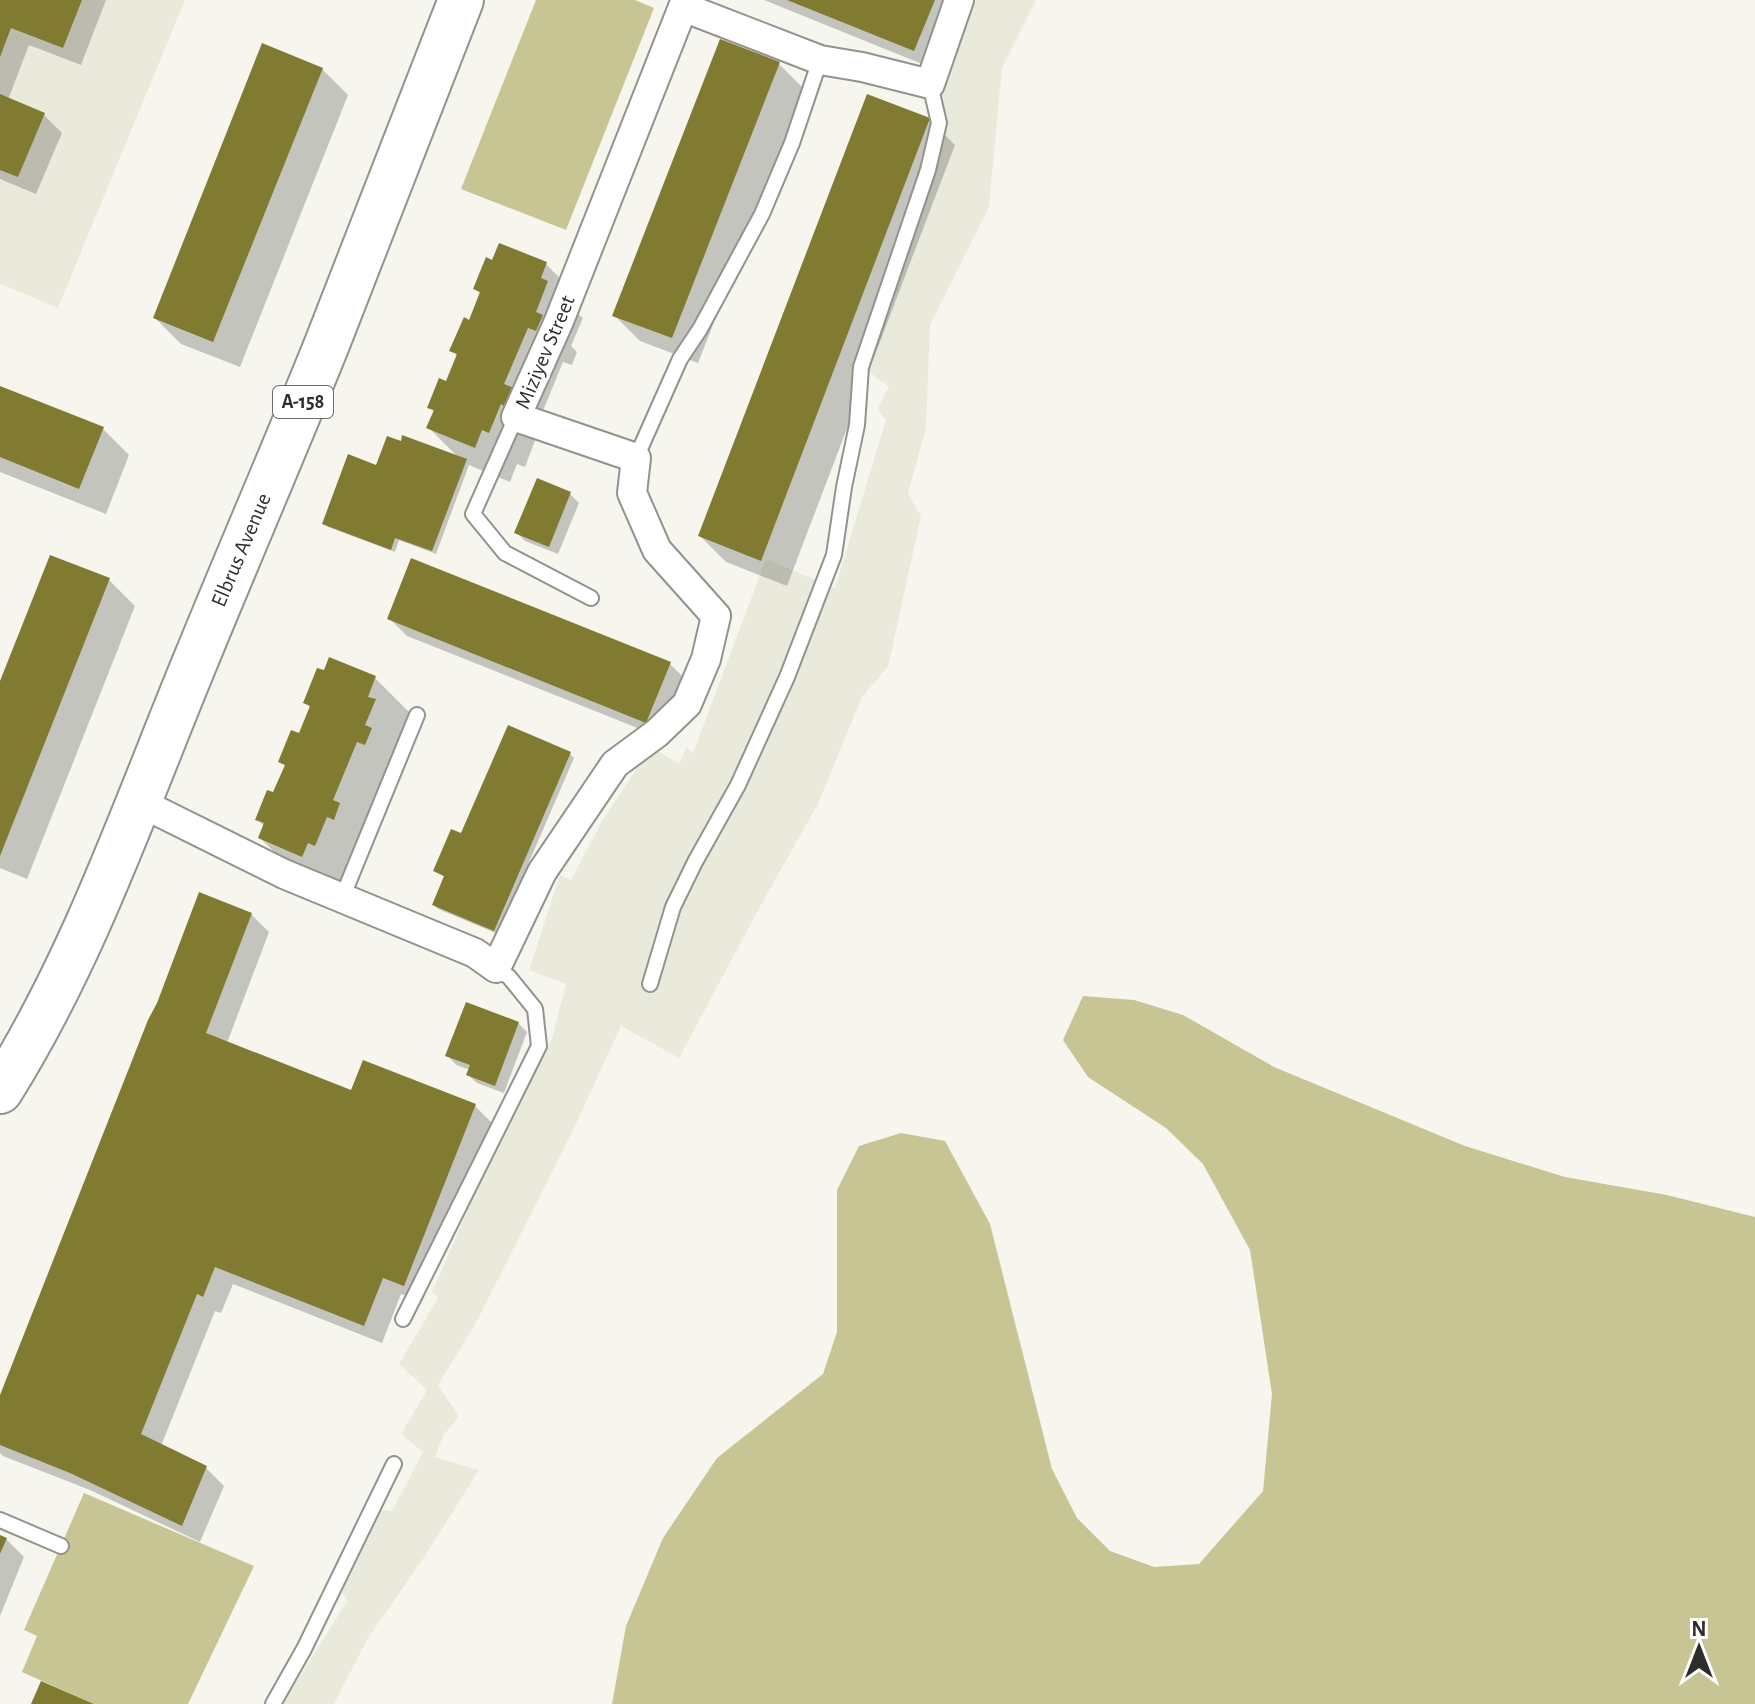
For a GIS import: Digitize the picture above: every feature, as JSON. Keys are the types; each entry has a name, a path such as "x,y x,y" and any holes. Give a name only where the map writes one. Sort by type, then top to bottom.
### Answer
{"main road":[{"name":"Elbrus Avenue","path":"0,1091 42,1021 71,962 139,802 327,343 461,0"}],"street":[{"path":"930,84 959,0"},
{"name":"Miziyev Street","path":"636,458 516,417 559,321 675,4 820,60 930,84"},
{"path":"139,802 284,874 475,953 496,968 542,872 615,764 657,733 687,704 706,659 716,616 657,550 632,493 636,458"}],"lane":[{"path":"636,458 680,359 700,329 762,214 792,143 820,60"},
{"path":"650,984 673,907 744,772 787,677 834,555 857,425 861,367 928,170 939,123 930,84"},
{"path":"516,417 473,514 505,553 591,598"},
{"path":"342,898 417,715"},
{"path":"403,1319 539,1046 535,1009 509,977 496,968"},
{"path":"273,1704 304,1649 394,1464"},
{"path":"0,1520 61,1546"}],"shaded area":[{"path":"0,0 185,0 58,308 0,284"},
{"path":"536,0 635,0 654,8 566,230 461,189"},
{"path":"975,0 1036,0 1002,68 989,207 930,325 926,428 908,494 921,516 888,667 862,697 818,804 679,1058 621,1026 574,1128 476,1323 438,1385 459,1416 443,1436 435,1457 479,1470 368,1638 334,1704 282,1704 348,1600 335,1585 382,1510 392,1511 423,1452 401,1434 427,1390 399,1364 438,1298 432,1292 480,1181 552,1039 566,984 529,970 560,875 571,880 602,821 651,747 679,764 686,748 693,753 766,559 835,588 886,420 877,409 889,387 868,371 895,297 914,224 948,127 936,90"},
{"path":"1083,996 1134,1000 1183,1015 1274,1067 1465,1146 1565,1177 1667,1195 1755,1217 1755,1704 612,1704 626,1626 663,1538 717,1458 823,1374 837,1332 837,1190 859,1146 901,1133 945,1141 990,1224 1052,1469 1077,1518 1110,1551 1154,1567 1199,1564 1263,1491 1272,1394 1250,1250 1203,1164 1166,1128 1088,1077 1063,1040"},
{"path":"84,1493 254,1566 188,1704 94,1704 22,1672 37,1636 24,1630"}],"building":[{"path":"0,0 82,0 63,48 11,28 0,57"},
{"path":"787,0 935,0 914,51"},
{"path":"720,39 780,62 672,338 612,316"},
{"path":"262,43 323,68 213,342 153,318"},
{"path":"0,94 45,113 18,177 0,170"},
{"path":"867,94 930,118 761,561 698,536"},
{"path":"499,243 547,262 541,278 548,281 536,312 543,315 536,331 528,328 504,384 514,388 506,407 501,404 489,433 482,430 475,448 426,428 434,410 427,408 439,378 446,381 457,354 449,351 464,317 469,320 480,292 473,289 486,257 492,260"},
{"path":"0,386 104,427 79,489 0,457"},
{"path":"402,435 467,459 432,551 395,538 391,550 322,524 348,454 376,465 387,436 401,441"},
{"path":"537,478 571,492 549,547 514,533"},
{"path":"50,555 110,578 0,856 0,681"},
{"path":"411,558 671,662 646,723 387,619"},
{"path":"329,657 376,676 368,697 376,699 365,725 372,728 365,745 357,742 333,800 340,803 334,820 327,817 315,846 308,843 302,857 258,838 264,823 255,820 267,790 273,792 285,765 278,762 291,730 299,733 310,706 303,703 317,668 324,670"},
{"path":"508,725 571,752 494,931 432,905 444,876 433,871 451,829 461,833"},
{"path":"199,892 252,913 206,1033 351,1090 363,1060 476,1104 404,1286 383,1278 364,1326 215,1267 203,1297 197,1294 141,1434 207,1466 182,1526 70,1473 0,1445 0,1395"},
{"path":"466,1002 519,1022 495,1086 466,1075 470,1065 445,1056"},
{"path":"0,1535 7,1538 0,1554"},
{"path":"41,1681 94,1704 31,1704"}]}
